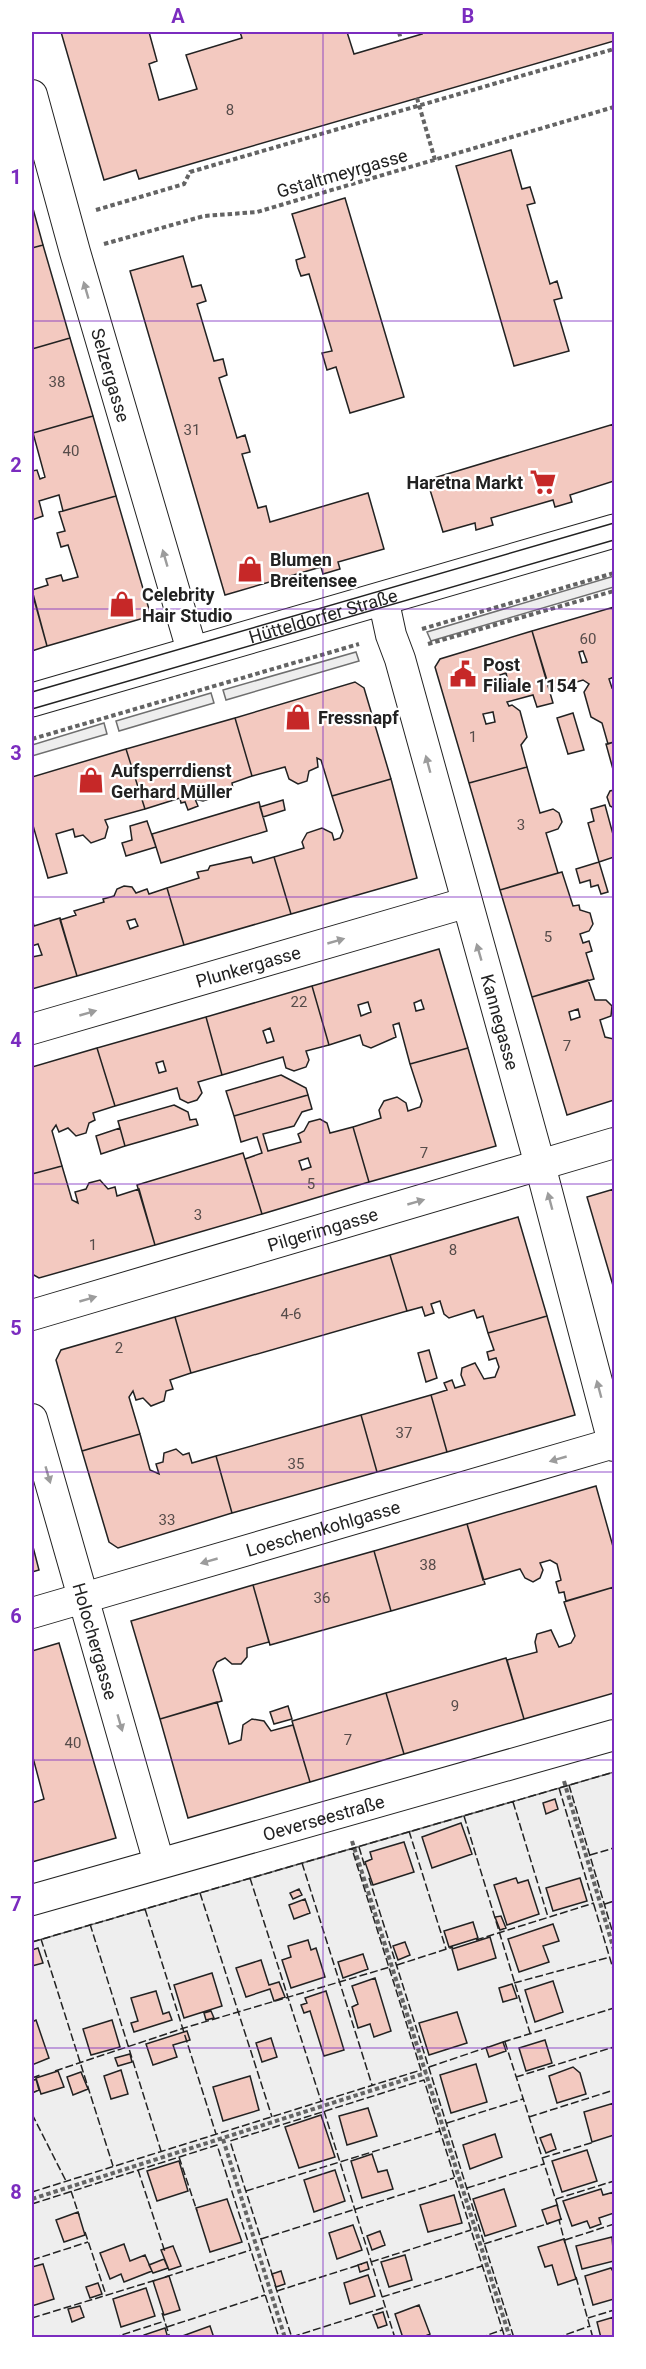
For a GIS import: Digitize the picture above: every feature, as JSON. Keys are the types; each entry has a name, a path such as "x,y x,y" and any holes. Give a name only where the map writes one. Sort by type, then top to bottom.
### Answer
{"main road":[{"name":"Hütteldorfer Straße","path":"32,700 615,531"}],"street":[{"name":"Selzergasse","path":"32,95 65,219 193,654"},
{"name":"Kannegasse","path":"384,598 391,635 400,658 465,903 540,1165 614,1444"},
{"name":"Plunkergasse","path":"32,1029 465,903"},
{"name":"Pilgerimgasse","path":"32,1316 615,1143"},
{"name":"Holochergasse","path":"32,1419 159,1863"},
{"name":"Loeschenkohlgasse","path":"32,1613 614,1444"},
{"name":"Oeverseestraße","path":"32,1900 615,1735"}],"path":[{"path":"399,32 401,40"},
{"path":"65,219 184,184 190,172 615,49"},
{"path":"417,98 435,160"},
{"name":"Gstaltmeyrgasse","path":"75,252 204,216 257,212 615,107"},
{"path":"32,739 615,573"},
{"path":"391,635 411,644 427,644 615,591"},
{"path":"555,1752 615,1950"},
{"path":"342,1811 510,2337"},
{"path":"32,2199 426,2073"},
{"path":"223,2139 285,2337"}],"shaded area":[{"path":"614,576 614,587 431,641 427,632"},
{"path":"356,652 359,661 226,700 223,690"},
{"path":"211,693 214,703 119,731 116,721"},
{"path":"104,723 107,734 32,756 32,745"},
{"path":"614,1772 614,2337 32,2338 32,1942"}],"building":[{"path":"61,32 149,32 157,61 149,64 159,100 197,89 186,55 242,38 240,32 347,32 354,54 422,34 421,32 614,32 614,41 139,179 136,170 104,180"},
{"path":"511,150 522,189 530,187 535,203 527,205 550,284 557,281 562,298 554,300 569,351 514,366 456,166"},
{"path":"345,198 404,397 350,413 336,367 327,370 322,353 332,351 309,274 301,276 298,268 296,260 305,257 292,214"},
{"path":"32,205 43,245 32,248"},
{"path":"43,245 70,338 32,349 32,248"},
{"path":"183,256 192,287 201,285 206,301 197,304 214,361 223,359 227,375 219,378 237,438 245,435 250,452 242,454 258,508 266,506 270,522 368,493 384,549 338,562 340,569 323,574 321,567 225,595 130,271"},
{"path":"70,338 93,416 33,433 32,349"},
{"path":"93,416 116,496 63,511 59,495 39,501 43,516 32,520 32,471 37,470 40,479 45,477 33,433"},
{"path":"614,424 614,481 570,495 572,502 555,507 553,500 491,518 493,525 476,530 475,523 443,532 427,480"},
{"path":"116,496 151,616 47,646 32,590 48,585 46,579 61,575 63,581 78,577 68,545 61,547 57,533 65,531 59,512"},
{"path":"32,592 47,646 32,651"},
{"path":"614,607 614,677 609,679 612,688 614,687 614,742 608,744 602,723 591,717 584,692 589,684 583,680 550,690 532,631","holes":["583,651 587,662 582,663 579,652"]},
{"path":"532,631 553,703 537,707 533,695 507,702 509,706 512,705 520,711 527,737 521,745 527,767 469,783 435,667 440,659","holes":["506,673 509,685 504,687 500,675","493,712 495,722 486,724 483,714"]},
{"path":"355,682 364,688 391,779 332,796 321,760 317,758 318,767 309,771 307,781 298,784 289,779 285,767 252,776 235,718"},
{"path":"573,713 584,750 568,754 557,718"},
{"path":"235,718 252,776 232,783 233,789 221,792 219,796 203,801 195,799 198,806 188,810 185,802 181,803 180,798 145,809 126,749"},
{"path":"614,742 614,773 606,744"},
{"path":"126,749 145,809 105,820 108,827 105,838 91,843 83,835 75,837 73,829 56,834 67,873 48,878 32,822 32,777"},
{"path":"527,767 540,813 553,809 559,813 562,822 558,829 546,833 558,873 500,890 469,783"},
{"path":"391,779 417,878 291,914 274,857 304,848 302,842 307,833 322,828 332,833 334,840 340,838 343,831 332,796"},
{"path":"614,790 614,808 610,806 607,797 610,791"},
{"path":"283,800 285,810 263,817 260,807"},
{"path":"259,802 267,831 161,863 152,834"},
{"path":"605,805 614,838 614,857 599,862 588,823 594,821 591,809"},
{"path":"147,821 156,847 126,856 122,843 132,840 130,826"},
{"path":"251,857 253,863 274,857 291,914 184,945 167,888 199,878 197,872 208,870 210,866"},
{"path":"599,862 608,892 601,894 598,885 591,887 590,880 580,883 576,869"},
{"path":"562,872 573,906 579,905 580,910 590,913 593,924 589,931 580,934 583,943 589,941 592,951 586,953 594,979 532,997 500,890"},
{"path":"124,886 132,887 136,893 147,889 149,894 167,888 184,945 77,976 60,920 76,915 74,911 104,902 103,899 114,896 117,889","holes":["135,919 138,926 130,929 127,921"]},
{"path":"32,918 34,926 60,918 77,976 32,989 32,957 42,955 38,944 32,946"},
{"path":"439,949 468,1048 410,1064 399,1023 393,1025 396,1037 371,1048 363,1045 360,1035 329,1045 312,986","holes":["421,1000 424,1009 416,1011 414,1003","368,1002 371,1012 361,1016 358,1005"]},
{"path":"588,980 595,1000 606,1000 612,1006 611,1016 600,1020 605,1037 614,1039 614,1100 567,1115 532,997","holes":["578,1009 580,1017 571,1020 569,1012"]},
{"path":"312,986 329,1045 306,1051 309,1060 306,1067 294,1071 286,1068 283,1057 222,1075 206,1017","holes":["270,1028 274,1041 267,1043 263,1031"]},
{"path":"206,1017 222,1075 198,1082 202,1093 197,1100 188,1103 180,1099 177,1088 115,1106 97,1048","holes":["163,1061 166,1071 159,1073 156,1063"]},
{"path":"97,1048 115,1106 93,1113 95,1120 89,1123 86,1133 76,1136 68,1128 59,1132 56,1125 52,1131 62,1166 32,1174 32,1067"},
{"path":"468,1048 496,1146 369,1182 353,1127 381,1118 379,1110 384,1101 397,1097 406,1103 408,1111 420,1107 422,1101 410,1064"},
{"path":"281,1075 306,1088 308,1095 234,1116 226,1091"},
{"path":"308,1095 312,1109 302,1112 294,1126 263,1134 268,1151 301,1142 298,1134 304,1131 309,1122 320,1119 327,1123 330,1133 353,1127 369,1182 262,1214 245,1159 262,1153 257,1137 241,1142 234,1116","holes":["308,1158 311,1167 302,1170 299,1161"]},
{"path":"174,1105 188,1112 190,1120 196,1119 198,1125 125,1146 118,1121"},
{"path":"120,1128 125,1146 101,1154 96,1136"},
{"path":"243,1153 262,1214 155,1245 137,1185"},
{"path":"62,1166 72,1200 78,1203 75,1192 86,1189 89,1183 100,1180 108,1189 115,1187 117,1196 139,1189 155,1245 39,1278 32,1274 32,1174"},
{"path":"614,1189 614,1289 587,1197"},
{"path":"518,1217 547,1316 488,1333 483,1316 477,1318 474,1310 449,1318 444,1314 440,1301 431,1304 434,1313 425,1316 422,1307 407,1311 390,1255"},
{"path":"390,1255 407,1311 191,1373 175,1317"},
{"path":"547,1316 575,1415 447,1452 431,1395 447,1390 444,1383 452,1380 455,1388 465,1385 461,1375 462,1368 475,1363 484,1379 495,1377 499,1367 496,1358 489,1360 487,1352 494,1350 488,1333"},
{"path":"175,1317 191,1373 170,1380 173,1389 166,1391 164,1401 151,1406 143,1398 136,1400 133,1391 129,1397 140,1434 82,1451 56,1360 61,1350"},
{"path":"429,1350 437,1378 426,1382 418,1353"},
{"path":"431,1395 447,1452 377,1472 361,1415"},
{"path":"361,1415 377,1472 232,1513 216,1456"},
{"path":"140,1434 150,1470 159,1474 156,1464 163,1462 164,1453 176,1449 183,1455 189,1453 192,1463 216,1456 232,1513 118,1548 109,1542 82,1451"},
{"path":"596,1486 614,1550 614,1587 566,1601 564,1592 559,1593 556,1582 561,1580 557,1564 550,1560 540,1563 543,1570 540,1578 533,1582 525,1578 520,1569 483,1580 467,1524"},
{"path":"467,1524 485,1584 391,1611 374,1551"},
{"path":"32,1543 39,1570 32,1572"},
{"path":"374,1551 391,1611 270,1645 253,1585"},
{"path":"253,1585 269,1642 247,1648 247,1657 241,1664 232,1664 225,1658 217,1662 213,1670 222,1701 160,1719 131,1621"},
{"path":"614,1587 614,1693 524,1719 507,1660 537,1652 535,1642 537,1634 551,1630 559,1647 571,1643 575,1636 564,1602"},
{"path":"59,1643 116,1838 32,1862 32,1803 44,1799 32,1754 32,1651"},
{"path":"506,1658 524,1719 404,1754 386,1693"},
{"path":"386,1693 404,1754 310,1782 292,1721"},
{"path":"217,1702 229,1744 241,1740 243,1725 252,1719 264,1721 271,1731 293,1725 310,1782 188,1818 160,1719"},
{"path":"288,1706 292,1719 274,1724 270,1712"},
{"path":"555,1799 558,1809 546,1814 543,1803"},
{"path":"461,1823 472,1854 432,1868 422,1837"},
{"path":"404,1842 414,1872 373,1885 365,1862 372,1859 370,1852"},
{"path":"516,1878 518,1883 528,1880 539,1914 507,1925 494,1885"},
{"path":"580,1878 587,1901 553,1911 546,1888"},
{"path":"299,1889 302,1895 293,1899 290,1893"},
{"path":"305,1899 310,1913 294,1919 289,1905"},
{"path":"501,1916 506,1928 500,1930 495,1917"},
{"path":"473,1922 478,1938 449,1947 444,1931"},
{"path":"553,1924 559,1941 543,1946 549,1962 519,1972 508,1939"},
{"path":"490,1937 496,1958 458,1970 452,1949"},
{"path":"308,1940 311,1950 316,1948 325,1977 291,1988 282,1960 291,1957 288,1946"},
{"path":"405,1942 410,1955 398,1960 393,1946"},
{"path":"38,1948 43,1963 32,1966 32,1950"},
{"path":"363,1954 368,1969 343,1978 338,1962"},
{"path":"261,1960 269,1985 279,1982 285,1997 274,2001 270,1989 246,1997 236,1968"},
{"path":"212,1973 222,2006 184,2018 174,1985"},
{"path":"375,1978 391,2031 374,2037 370,2024 358,2028 352,2007 358,2004 352,1986"},
{"path":"553,1981 563,2012 535,2022 525,1990"},
{"path":"512,1984 517,1998 503,2002 499,1988"},
{"path":"156,1991 163,2014 169,2012 172,2020 134,2032 131,2023 138,2021 131,1998"},
{"path":"326,1991 344,2050 324,2056 310,2011 304,2013 301,2005 307,2003 305,1998"},
{"path":"211,2011 214,2018 206,2020 204,2013"},
{"path":"457,2012 467,2043 429,2055 419,2023"},
{"path":"36,2020 49,2058 32,2065 32,2022"},
{"path":"112,2020 120,2047 91,2055 83,2029"},
{"path":"187,2031 190,2040 173,2045 177,2057 153,2065 146,2044"},
{"path":"271,2038 277,2057 262,2062 256,2043"},
{"path":"545,2040 552,2063 526,2071 519,2048"},
{"path":"503,2042 506,2051 489,2057 486,2048"},
{"path":"130,2054 132,2062 118,2066 115,2058"},
{"path":"476,2064 487,2102 451,2113 440,2075"},
{"path":"573,2067 580,2073 586,2094 557,2103 549,2076"},
{"path":"121,2070 128,2094 111,2099 104,2076"},
{"path":"58,2071 64,2087 41,2094 36,2078"},
{"path":"81,2072 88,2089 73,2095 67,2077"},
{"path":"250,2076 259,2110 223,2121 213,2087"},
{"path":"36,2079 39,2090 32,2093 32,2081"},
{"path":"614,2103 614,2135 592,2142 584,2112"},
{"path":"368,2108 377,2136 347,2145 339,2116"},
{"path":"321,2115 335,2157 299,2168 285,2127"},
{"path":"495,2134 502,2157 470,2169 463,2145"},
{"path":"551,2134 556,2149 546,2153 540,2138"},
{"path":"587,2150 597,2181 562,2192 552,2161"},
{"path":"372,2154 378,2172 387,2170 393,2189 362,2198 351,2161"},
{"path":"179,2161 188,2191 157,2201 147,2171"},
{"path":"335,2170 345,2201 314,2212 304,2180"},
{"path":"504,2189 516,2226 485,2236 473,2199"},
{"path":"601,2189 603,2195 614,2192 614,2213 599,2218 601,2224 590,2228 587,2221 572,2226 563,2201"},
{"path":"454,2195 462,2223 428,2232 420,2205"},
{"path":"227,2199 242,2242 210,2252 196,2208"},
{"path":"557,2205 561,2219 547,2224 542,2210"},
{"path":"78,2212 85,2235 64,2242 56,2220"},
{"path":"353,2225 362,2250 337,2259 329,2233"},
{"path":"380,2231 385,2245 372,2250 367,2236"},
{"path":"612,2237 614,2261 582,2269 576,2246"},
{"path":"564,2239 576,2279 558,2285 552,2265 545,2267 538,2247"},
{"path":"124,2244 130,2261 145,2255 152,2271 124,2282 121,2274 110,2279 100,2253"},
{"path":"173,2246 181,2266 169,2270 161,2250"},
{"path":"405,2255 412,2280 389,2287 381,2262"},
{"path":"164,2259 168,2268 153,2273 149,2265"},
{"path":"367,2262 369,2269 360,2272 358,2265"},
{"path":"43,2264 54,2299 32,2306 32,2267"},
{"path":"611,2268 614,2273 614,2299 593,2305 585,2276"},
{"path":"281,2271 285,2284 276,2287 272,2274"},
{"path":"368,2275 375,2296 350,2304 344,2283"},
{"path":"169,2276 180,2310 164,2315 153,2281"},
{"path":"98,2283 102,2294 90,2298 86,2287"},
{"path":"146,2288 155,2316 121,2327 113,2299"},
{"path":"419,2305 430,2334 421,2338 403,2338 395,2314"},
{"path":"80,2306 84,2317 72,2322 68,2309"},
{"path":"383,2312 387,2325 378,2328 373,2315"},
{"path":"614,2317 614,2338 601,2338 597,2322"},
{"path":"210,2326 214,2338 177,2338"},
{"path":"165,2328 168,2338 144,2338 144,2335"}],"tram line":[{"path":"32,692 614,523"},
{"path":"32,709 614,540"}],"fence":[{"path":"32,1942 614,1772"},
{"path":"569,1785 614,1937"},
{"path":"559,1788 614,1972"},
{"path":"513,1802 548,1917"},
{"path":"464,1816 530,2033"},
{"path":"409,1831 446,1949"},
{"path":"359,1847 365,1867"},
{"path":"590,1855 614,1848"},
{"path":"32,2192 421,2070 352,1849"},
{"path":"302,1863 372,2085"},
{"path":"250,1878 321,2101"},
{"path":"369,1878 514,2338"},
{"path":"200,1893 272,2117"},
{"path":"605,1904 614,1901"},
{"path":"476,1940 594,1903"},
{"path":"145,1909 216,2134"},
{"path":"90,1924 161,2151"},
{"path":"41,1939 113,2166"},
{"path":"397,1965 453,1947"},
{"path":"514,1983 610,1957"},
{"path":"55,2071 184,2028 390,1967"},
{"path":"503,2042 614,2008"},
{"path":"505,2042 558,2207"},
{"path":"429,2067 488,2047"},
{"path":"516,2077 614,2047"},
{"path":"32,2078 40,2075"},
{"path":"273,2277 230,2141 424,2080 505,2338"},
{"path":"529,2117 614,2090"},
{"path":"447,2123 523,2099"},
{"path":"324,2111 395,2338"},
{"path":"32,2114 66,2181"},
{"path":"246,2191 440,2131"},
{"path":"542,2158 594,2142"},
{"path":"32,2204 217,2145 279,2338"},
{"path":"179,2157 197,2211"},
{"path":"467,2188 544,2164"},
{"path":"138,2170 165,2252"},
{"path":"261,2239 454,2178"},
{"path":"556,2199 614,2181"},
{"path":"71,2191 79,2215"},
{"path":"562,2219 559,2220 565,2243"},
{"path":"484,2244 550,2223"},
{"path":"565,2240 614,2224"},
{"path":"371,2262 471,2230"},
{"path":"85,2232 106,2295"},
{"path":"32,2260 88,2242"},
{"path":"165,2277 251,2250"},
{"path":"277,2291 362,2264"},
{"path":"382,2297 482,2266"},
{"path":"576,2277 593,2338"},
{"path":"32,2318 156,2280"},
{"path":"275,2285 292,2338"},
{"path":"167,2327 265,2295"},
{"path":"292,2337 386,2307"},
{"path":"588,2318 614,2310"},
{"path":"162,2313 170,2338"},
{"path":"112,2338 165,2321"},
{"path":"556,2338 590,2326"},
{"path":"479,2338 502,2330"}],"place":[{"name":"Haretna Markt","path":"543,482"},
{"name":"Blumen Breitensee","path":"250,569"},
{"name":"Celebrity Hair Studio","path":"122,604"},
{"name":"Post Filiale 1154","path":"463,674"},
{"name":"Fressnapf","path":"298,717"},
{"name":"Aufsperrdienst Gerhard Müller","path":"91,780"}]}
